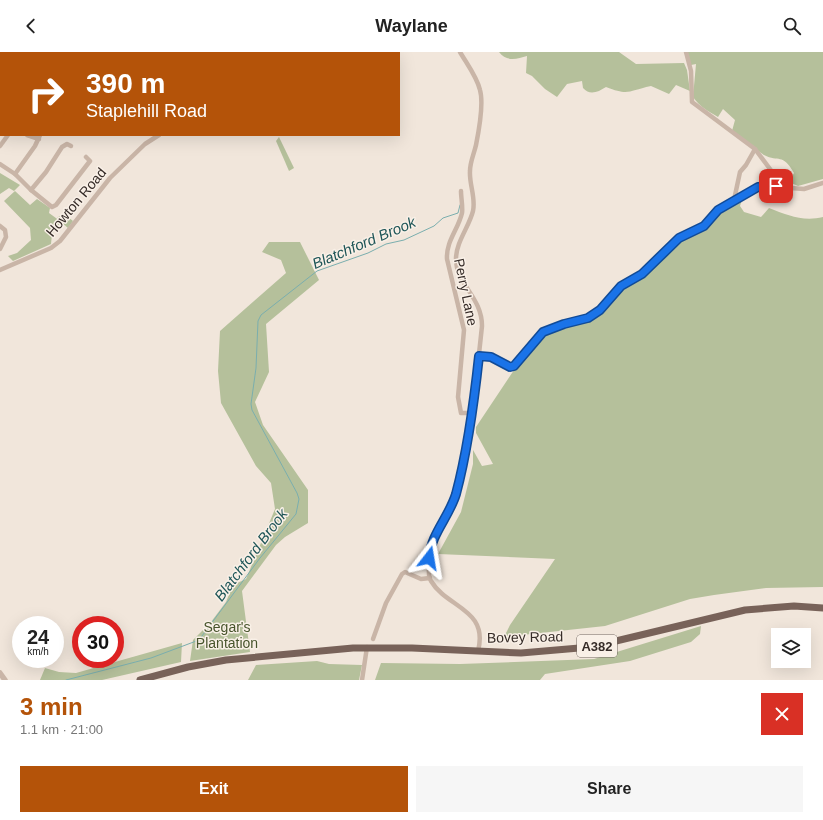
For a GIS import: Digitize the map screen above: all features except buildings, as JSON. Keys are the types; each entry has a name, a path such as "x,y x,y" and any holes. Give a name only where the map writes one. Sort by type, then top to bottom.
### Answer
{"main road":[{"name":"Bovey Road","path":"367,647 520,653 591,647 746,610 794,606 823,608"},
{"name":"A382","path":"140,680 188,667 226,660 367,647"}],"street":[{"path":"460,52 479,87 481,97 478,134 470,172 473,208 470,224 457,250 456,265 462,279 479,306 482,326 469,436 456,494 447,517 434,537 430,550 430,578 446,596 469,612 477,626 480,636 478,651"},
{"path":"686,52 691,71 692,102 754,150 773,173 790,189"},
{"path":"0,146 7,136"},
{"name":"Howton Road","path":"0,270 51,248 60,241 110,178 145,144 157,136"},
{"path":"15,174 40,137"},
{"path":"31,190 46,172 62,147 67,144 71,146"},
{"path":"734,200 740,172 746,165 754,150"},
{"path":"0,164 15,174 31,190 52,207 92,162 86,157"},
{"path":"479,356 491,357 510,367 514,366 543,332 564,324 588,318 600,310 621,286 642,274 679,238 704,226 714,214 734,200 749,192 764,186 790,189 804,188 823,183"},
{"name":"Perry Lane","path":"461,191 462,212 453,232 447,253 447,260 464,330 458,397 459,407 461,413 471,413"},
{"path":"0,226 5,230 6,237 0,249"},
{"path":"373,639 386,603 402,574 405,572 421,579 430,578"},
{"path":"362,680 367,647"},
{"path":"0,673 5,680"}],"green space":[{"path":"499,52 619,52 636,64 684,63 687,70 690,91 676,85 669,94 651,86 628,92 606,87 597,92 591,93 583,88 582,81 567,84 557,97 545,89 532,76 526,73 527,56 512,59 505,57"},
{"path":"687,52 823,52 823,179 798,186 789,182 794,173 786,162 764,155 732,131 735,120 723,109 718,117 698,104 693,97 696,64 691,65"},
{"path":"279,137 294,168 289,171 276,141"},
{"path":"0,173 20,185 14,191 9,188 0,194"},
{"path":"15,191 30,205 37,199 50,208 49,213 60,221 57,218 61,215 68,217 73,221 68,228 61,222 52,234 51,244 13,261 8,256 17,253 31,240 30,228 4,201"},
{"path":"748,194 742,200 740,206 744,212 761,217 769,208 802,218 809,219 823,217 823,587 766,588 714,595 690,599 605,626 504,637 510,625 555,559 438,554 461,512 473,464 473,450 482,466 493,464 476,433 476,427 512,373 537,341 549,331 578,323 599,314 624,286 643,276 686,236 705,229 717,216"},
{"name":"Segar's Plantation","path":"269,242 300,242 319,280 266,324 269,372 255,402 263,425 308,490 308,523 285,537 276,545 242,591 250,652 190,661 193,640 211,622 226,602 233,585 246,579 275,509 271,483 256,466 221,403 218,371 220,331 286,273 281,260 262,252"},
{"path":"701,626 700,634 691,642 630,661 545,674 540,680 375,680 381,663 460,664 594,659"},
{"path":"182,643 181,662 102,680 40,680 45,668 59,672 76,673 94,668 124,668 124,659"},
{"path":"317,661 329,664 362,665 359,680 248,680 256,665"}],"waterway":[{"name":"Blatchford Brook","path":"66,680 151,658 199,640 260,558 296,514 299,499 297,493 252,410 251,404 256,368 258,321 261,315 317,271 368,253 386,244 404,240 434,226 443,218 458,213 460,205"}],"route":[{"path":"429,558 431,544 447,517 456,494 469,436 479,356 491,357 510,367 514,366 543,332 550,328 588,318 600,310 621,286 642,274 652,266 684,234 704,226 718,210 758,187 776,186"}]}
